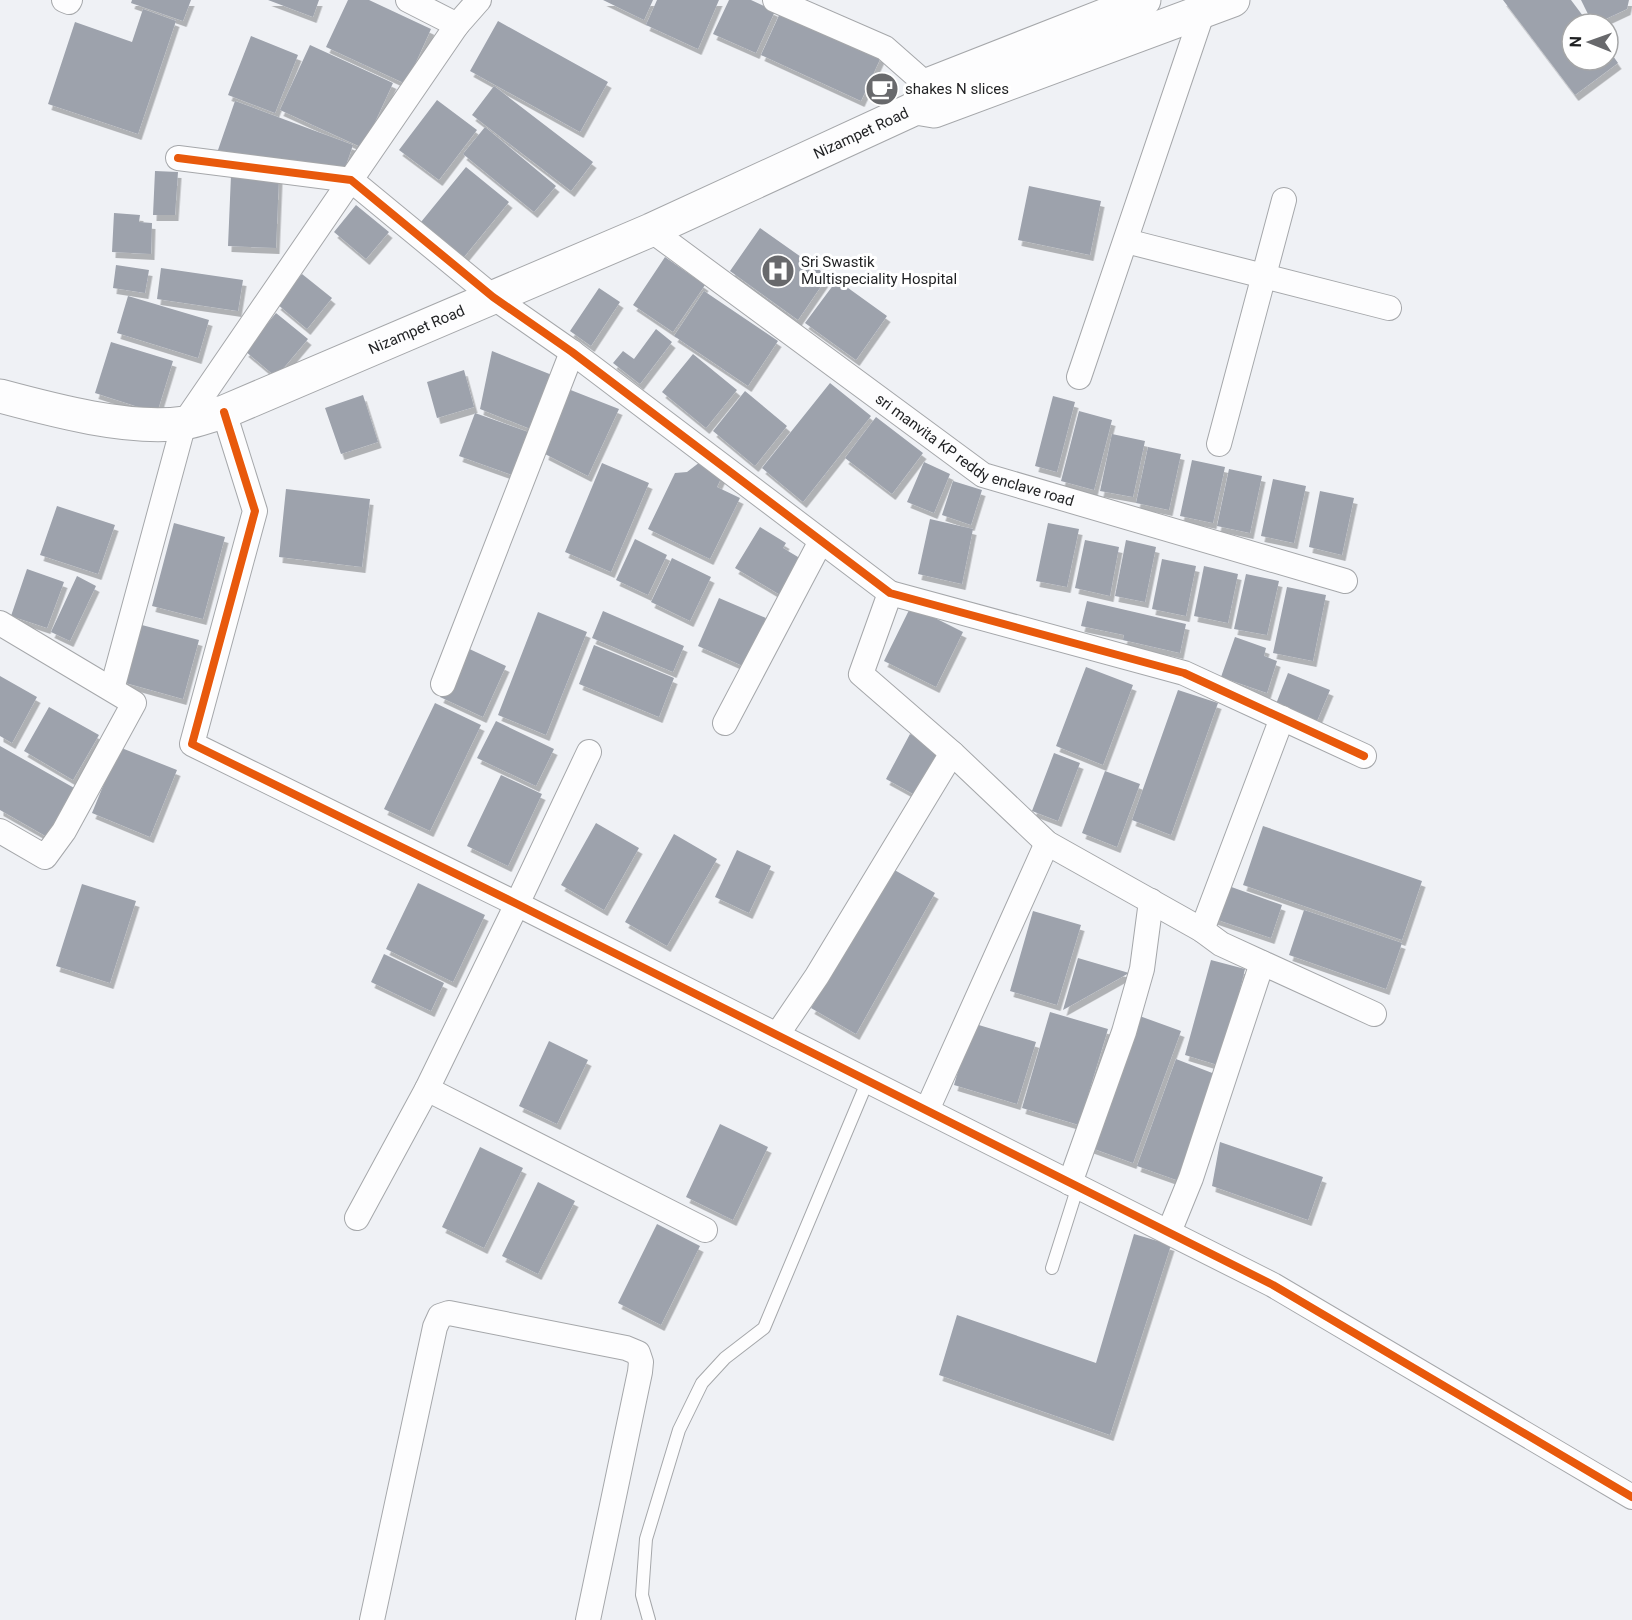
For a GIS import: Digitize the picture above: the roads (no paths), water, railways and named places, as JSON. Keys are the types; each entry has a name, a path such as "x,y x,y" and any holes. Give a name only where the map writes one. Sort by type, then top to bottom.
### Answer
{"main road":[{"name":"Nizampet Road","path":"0,396 58,411 144,424 184,423 224,412 651,230 921,97 1144,0"},
{"name":"Nizampet Road","path":"921,97 934,111 1212,4"}],"street":[{"path":"64,0 69,2 70,0"},
{"path":"408,0 458,25"},
{"path":"112,689 184,423 458,25 479,0"},
{"path":"775,0 885,48 921,97"},
{"path":"1079,377 1212,4"},
{"path":"178,158 351,180 493,297 572,352 890,592 1184,673 1364,756"},
{"path":"1219,444 1284,200"},
{"name":"sri manvita KP reddy enclave road","path":"651,230 983,475 1345,581"},
{"path":"1126,241 1389,308"},
{"path":"443,684 572,352"},
{"path":"224,412 255,511 192,744 517,904 1273,1285 1632,1497"},
{"path":"725,723 821,541"},
{"path":"890,592 861,674 952,753 1047,843 1202,930 1221,944 1374,1014"},
{"path":"0,623 134,703 64,831 45,856 0,831"},
{"path":"1202,930 1282,718"},
{"path":"357,1218 427,1089 589,752"},
{"path":"777,1035 817,976 952,753"},
{"path":"927,1110 1047,843"},
{"path":"1074,1184 1124,1032 1142,969 1151,901"},
{"path":"1169,1232 1191,1178 1262,963"},
{"path":"427,1089 705,1230"},
{"path":"372,1620 435,1327 440,1316 449,1313 627,1348 638,1353 641,1362 640,1372 588,1620"}],"lane":[{"path":"649,1620 642,1595 646,1539 679,1430 702,1383 725,1358 764,1328 868,1080"},
{"path":"1052,1268 1074,1184"}],"place":[{"name":"shakes N slices","path":"882,89"},
{"name":"Sri Swastik Multispeciality Hospital","path":"778,271"}]}
